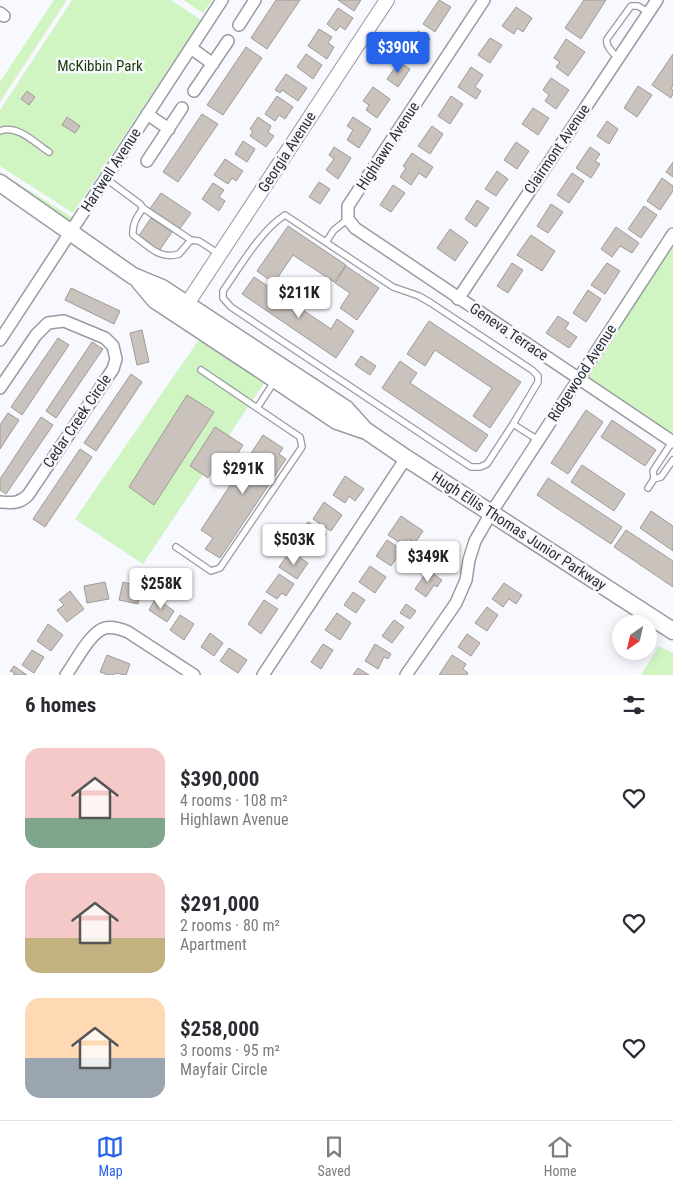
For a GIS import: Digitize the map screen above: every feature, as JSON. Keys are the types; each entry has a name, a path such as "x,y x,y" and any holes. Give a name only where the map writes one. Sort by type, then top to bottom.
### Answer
{"main road":[{"name":"Hugh Ellis Thomas Junior Parkway","path":"0,183 138,279 162,288 346,409 365,430 406,458 673,631"},
{"name":"Hugh Ellis Thomas Junior Parkway","path":"138,279 155,300 337,421 365,430"}],"street":[{"name":"Hartwell Avenue","path":"0,340 222,0"},
{"path":"239,25 255,0"},
{"name":"Georgia Avenue","path":"187,304 387,0"},
{"name":"Highlawn Avenue","path":"348,219 348,206 484,0"},
{"name":"Clairmont Avenue","path":"458,299 656,0"},
{"path":"194,92 228,41"},
{"path":"191,48 213,64"},
{"path":"147,161 182,108"},
{"path":"147,114 168,129"},
{"name":"Geneva Terrace","path":"348,219 354,228 673,442"},
{"name":"Ridgewood Avenue","path":"406,675 456,603 466,580 475,540 491,513 673,234"},
{"name":"Cedar Creek Circle","path":"0,388 36,335 48,323 64,321 105,338 113,346 116,359 112,369 28,495 22,501 16,503 0,502"},
{"path":"263,675 406,458"},
{"path":"66,675 90,640 100,630 107,628 118,628 128,632 194,675"}],"lane":[{"path":"618,58 608,46 607,39 631,6 638,6 648,12"},
{"path":"0,131 7,128 15,129 49,152"},
{"path":"105,178 143,208 191,240 199,241 219,254"},
{"path":"143,208 132,228 133,235 158,253 163,256 179,254 191,240"},
{"path":"285,215 393,287 419,296 431,303 532,370 538,376 538,382 513,424 487,464 480,468 470,467 231,307 223,298 223,291 274,222 285,215"},
{"path":"326,242 334,230 348,219"},
{"path":"176,548 211,571 220,568 302,447 300,436 201,370"},
{"path":"257,408 276,380"},
{"path":"513,424 538,440"},
{"path":"648,488 654,478 653,471 673,442"},
{"path":"654,478 661,477 673,460"}],"green space":[{"path":"54,0 67,0 0,102 0,82"},
{"name":"McKibbin Park","path":"72,0 171,0 201,20 73,213 0,166 0,110"},
{"path":"183,0 212,0 203,13"},
{"path":"0,172 73,218 70,222 0,175"},
{"path":"673,243 673,435 586,377"},
{"path":"207,328 270,374 143,564 75,519"},
{"path":"659,646 673,653 673,675 641,675 650,660 658,660"}],"building":[{"path":"276,0 300,0 267,49 251,38"},
{"path":"338,0 361,0 354,11"},
{"path":"439,0 451,7 435,32 423,24"},
{"path":"584,0 606,0 581,39 565,28"},
{"path":"516,7 532,18 523,32 517,28 514,34 502,26"},
{"path":"338,8 353,18 345,30 340,26 336,31 327,24"},
{"path":"319,29 332,37 328,43 334,47 327,59 308,46"},
{"path":"418,31 430,39 417,60 405,52 410,46 404,42 411,32 416,36"},
{"path":"490,38 502,45 490,63 478,55"},
{"path":"566,39 585,52 568,76 556,67 560,62 554,58"},
{"path":"246,47 262,58 223,115 207,105"},
{"path":"306,54 322,65 313,79 297,67"},
{"path":"673,54 673,85 671,89 673,94 671,98 652,85"},
{"path":"399,62 410,69 398,87 387,79"},
{"path":"471,67 483,75 475,87 481,91 476,99 458,87"},
{"path":"286,74 307,88 298,101 282,90 280,93 275,90"},
{"path":"551,78 569,90 556,109 545,101 549,95 543,90"},
{"path":"638,86 652,95 637,117 624,108"},
{"path":"373,87 390,99 377,118 366,110 369,105 363,101"},
{"path":"27,91 35,97 29,105 21,99"},
{"path":"277,96 293,107 285,119 279,115 275,121 265,114"},
{"path":"451,96 463,104 450,124 438,116"},
{"path":"533,108 549,118 538,135 522,124"},
{"path":"202,114 218,124 178,182 163,172"},
{"path":"67,117 80,126 75,133 62,125"},
{"path":"258,117 271,126 268,132 274,136 266,147 250,136 253,131 250,129"},
{"path":"353,117 371,129 359,148 347,140 353,130 347,126"},
{"path":"607,121 618,129 609,144 597,136"},
{"path":"432,126 443,134 430,154 418,146"},
{"path":"243,141 255,149 247,162 235,154"},
{"path":"516,142 529,151 517,169 504,160"},
{"path":"334,147 351,158 338,179 326,170 334,159 329,155"},
{"path":"590,147 600,154 595,161 600,164 591,178 576,168"},
{"path":"412,153 433,167 426,178 419,173 411,185 400,177 406,168 403,166"},
{"path":"225,159 243,171 236,181 232,178 228,184 214,175"},
{"path":"673,162 673,177 666,172"},
{"path":"497,171 508,179 496,196 485,189"},
{"path":"572,173 584,181 569,203 557,195"},
{"path":"662,178 673,186 673,191 660,210 647,201"},
{"path":"319,182 330,189 320,204 309,197"},
{"path":"213,183 224,190 219,197 225,201 219,211 202,199"},
{"path":"393,185 405,193 391,212 380,205"},
{"path":"161,193 191,213 179,230 149,210"},
{"path":"477,200 489,208 476,227 465,219"},
{"path":"551,204 563,212 548,233 537,226"},
{"path":"644,206 657,215 641,238 628,229"},
{"path":"151,218 172,232 159,251 138,237"},
{"path":"288,226 346,265 334,282 293,255 274,283 257,271"},
{"path":"616,227 639,243 632,253 620,246 612,257 601,249"},
{"path":"450,229 468,242 455,261 437,248"},
{"path":"531,235 555,251 542,271 517,255"},
{"path":"512,263 523,270 508,293 497,286"},
{"path":"607,263 620,271 605,294 591,285"},
{"path":"346,266 379,288 357,320 340,308 350,293 335,283"},
{"path":"254,277 331,329 337,319 354,331 336,358 242,294"},
{"path":"71,288 120,311 114,324 65,300"},
{"path":"588,290 601,299 586,322 573,313"},
{"path":"558,316 569,323 565,329 577,337 569,348 546,333"},
{"path":"429,321 521,382 490,428 473,416 492,388 435,350 425,366 407,354"},
{"path":"142,330 149,362 137,365 130,333"},
{"path":"58,338 69,345 22,415 11,407"},
{"path":"92,342 103,349 56,418 46,411"},
{"path":"361,356 376,366 370,375 355,365"},
{"path":"400,361 417,373 410,383 488,435 476,452 382,388"},
{"path":"131,374 142,382 96,451 84,443"},
{"path":"187,395 214,412 154,505 129,487"},
{"path":"586,410 603,422 568,474 551,463"},
{"path":"8,413 19,420 0,449 0,425"},
{"path":"41,417 53,425 6,494 0,490 0,479"},
{"path":"612,420 656,450 645,466 601,437"},
{"path":"215,427 243,445 223,477 212,471 208,478 190,466"},
{"path":"263,435 283,448 279,454 286,459 220,558 205,549 213,538 201,530"},
{"path":"80,449 92,457 45,527 33,519"},
{"path":"582,465 625,494 614,511 571,482"},
{"path":"345,476 364,489 355,501 349,496 345,503 333,495"},
{"path":"548,478 622,527 611,544 537,495"},
{"path":"324,502 342,515 331,531 313,519"},
{"path":"651,511 673,526 673,551 640,528"},
{"path":"401,516 423,531 415,543 408,539 404,545 388,535"},
{"path":"308,522 326,534 314,553 302,544 306,538 300,534"},
{"path":"626,530 673,561 673,587 614,547"},
{"path":"387,540 402,550 391,566 376,556"},
{"path":"293,553 308,563 297,579 279,567 286,557 289,559"},
{"path":"370,566 386,577 375,593 359,582"},
{"path":"428,570 442,580 437,587 434,585 426,597 415,589"},
{"path":"279,574 294,584 286,596 282,593 277,599 266,592"},
{"path":"105,582 109,599 87,603 84,586"},
{"path":"123,582 142,587 138,604 119,600"},
{"path":"504,583 522,595 516,604 509,599 503,607 492,599"},
{"path":"70,591 84,609 67,622 57,610 64,605 59,600"},
{"path":"353,592 365,600 356,613 344,605"},
{"path":"156,598 174,611 167,622 149,610"},
{"path":"264,600 278,609 261,634 248,624"},
{"path":"406,604 416,611 410,619 400,613"},
{"path":"487,607 498,615 487,631 475,623"},
{"path":"337,613 351,623 340,640 325,630"},
{"path":"180,615 194,624 184,640 170,630"},
{"path":"394,620 404,627 392,643 382,636"},
{"path":"48,624 63,635 51,651 37,641"},
{"path":"210,633 223,643 214,656 201,647"},
{"path":"467,634 480,643 471,656 458,647"},
{"path":"323,644 333,650 321,669 311,662"},
{"path":"375,644 391,654 388,659 384,657 378,669 365,661"},
{"path":"229,648 247,660 238,673 220,661"},
{"path":"32,650 44,657 34,673 22,665"},
{"path":"107,655 130,664 126,675 115,673 114,675 108,675 100,672"},
{"path":"452,655 466,664 463,669 468,673 467,675 439,675"},
{"path":"14,666 27,675 13,675 15,673 10,671"},
{"path":"358,668 369,675 353,675"}]}
